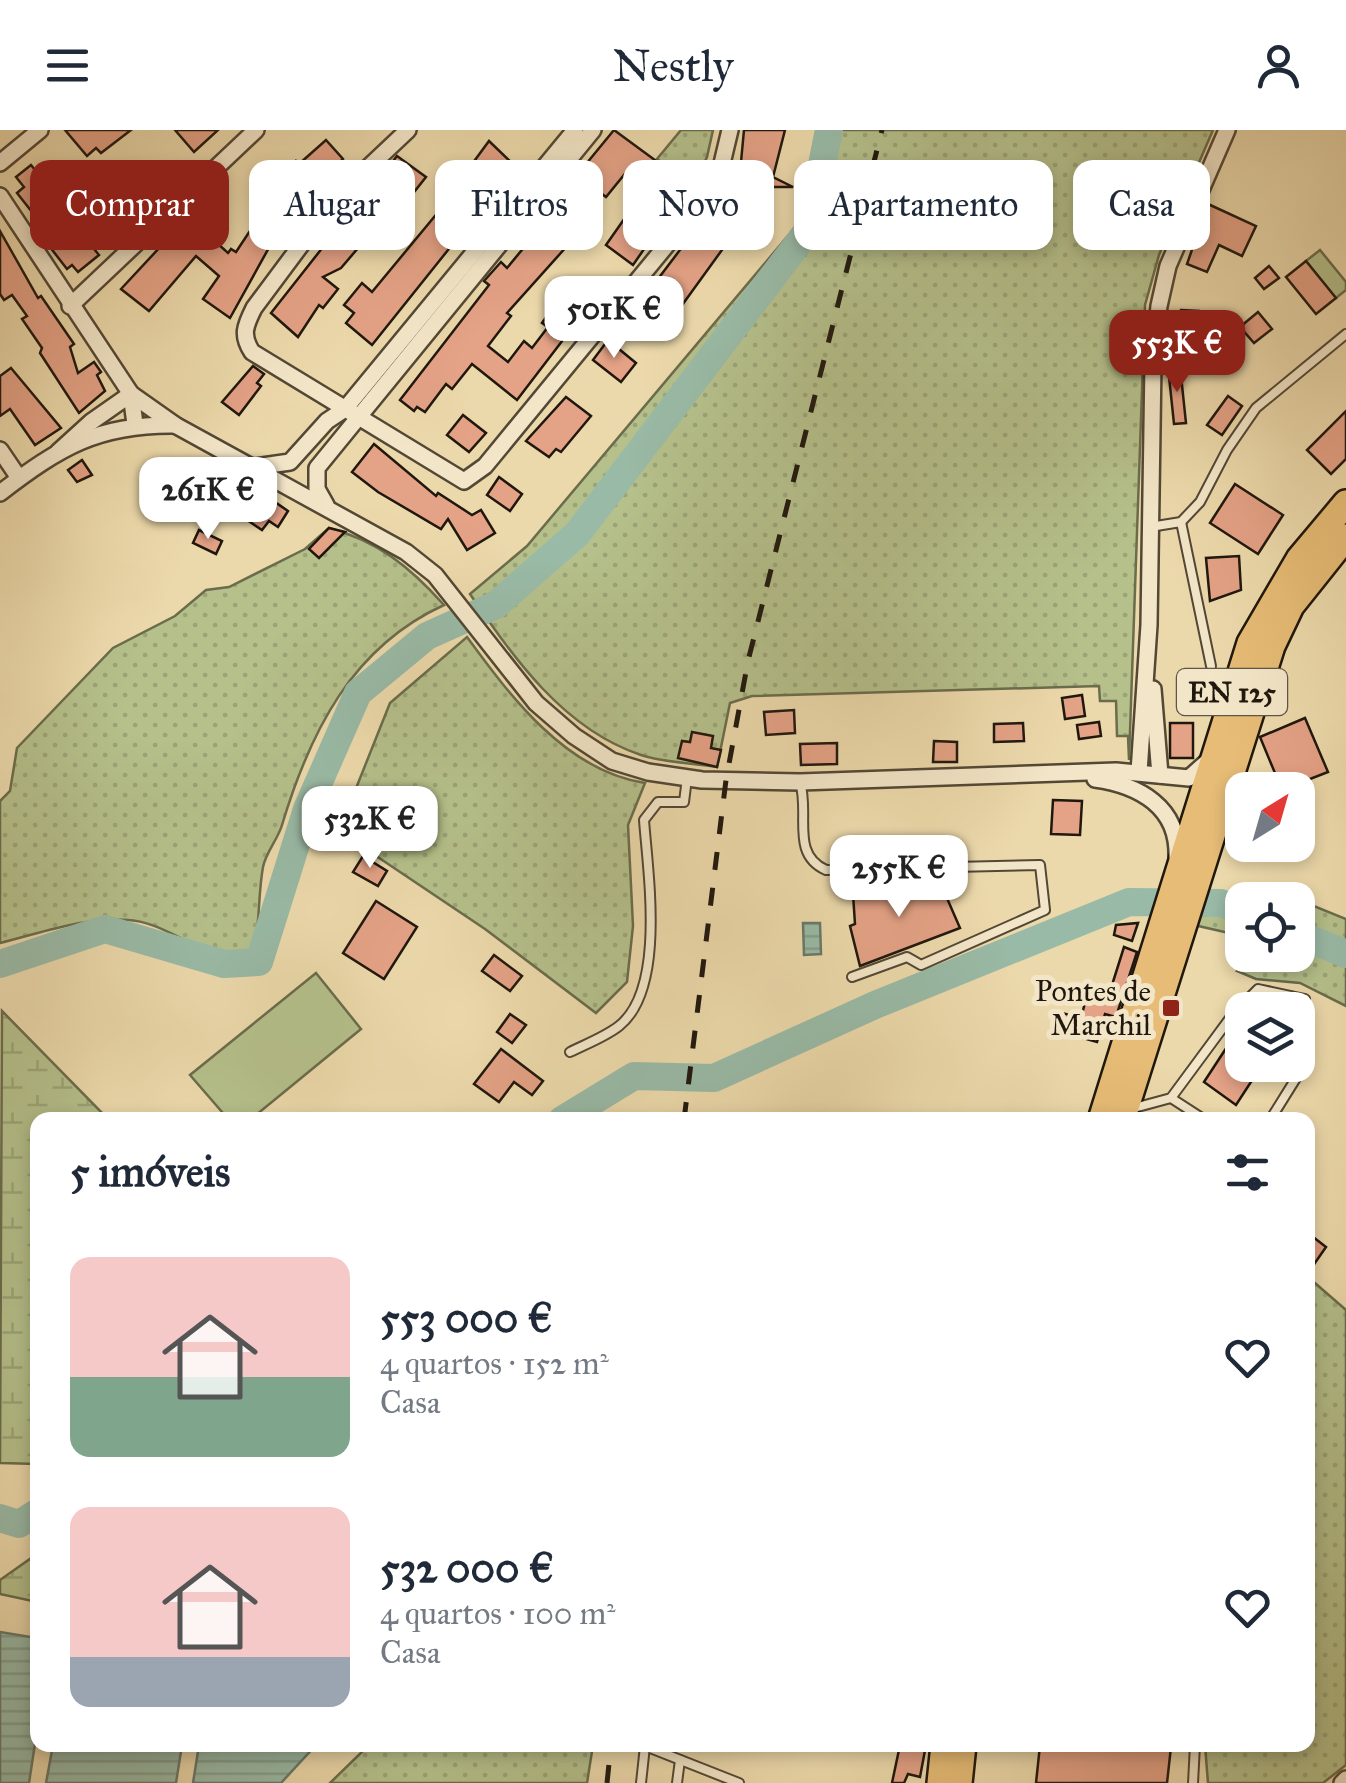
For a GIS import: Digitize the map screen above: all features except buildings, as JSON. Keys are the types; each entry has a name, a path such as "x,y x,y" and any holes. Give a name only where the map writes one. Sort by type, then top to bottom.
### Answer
{"main road":[{"name":"EN 125","path":"1185,878 1212,757 1250,643 1274,596 1346,503"},
{"path":"1117,1112 1185,878 1272,646 1291,606 1346,537"},
{"path":"940,1783 943,1752"},
{"path":"959,1783 961,1752"}],"street":[{"path":"0,163 40,130"},
{"path":"70,306 256,130"},
{"path":"408,130 336,198 244,327 245,340 252,352 451,477 464,481 474,478 708,194 719,176 730,130"},
{"path":"293,486 317,468 346,434 352,414 575,130"},
{"path":"324,424 352,414 593,130"},
{"path":"1139,772 1149,625 1153,363 1159,306 1168,266 1227,130"},
{"path":"0,196 131,394 175,425 293,486 406,552 435,575 536,703 574,736 612,761 687,778 800,782 1139,772 1189,778 1212,757"},
{"path":"253,468 290,462 324,424 326,409 314,389"},
{"path":"131,394 134,424"},
{"path":"58,452 90,422 131,394"},
{"path":"0,493 88,435 134,424 175,425"},
{"path":"346,434 374,428"},
{"path":"0,450 19,478"},
{"path":"293,486 302,452"},
{"path":"317,468 318,489 327,507"},
{"path":"1149,625 1160,775"},
{"path":"1051,776 1118,782 1156,802 1174,828 1185,878"}],"lane":[{"path":"1150,527 1181,522 1200,502 1256,408 1346,334"},
{"path":"1181,522 1211,666"},
{"path":"570,1052 620,1026 638,1002 648,961 644,820 658,802 684,802 687,778"},
{"path":"800,782 804,850 812,864 826,870 1040,865 1045,910 921,965 907,958 852,978"},
{"path":"1130,1112 1171,1098 1225,1025"},
{"path":"1275,1112 1294,1082"},
{"path":"1171,1098 1193,1112"},
{"path":"641,1783 644,1752"},
{"path":"660,1752 739,1783"},
{"path":"1193,1783 1195,1752"},
{"path":"677,1783 680,1760"}],"green space":[{"path":"681,130 713,130 706,160 657,159"},
{"path":"817,130 1213,130 1200,160 1073,160 1073,250 1161,250 1145,305 1129,760 1128,736 1117,736 1116,701 1100,701 1099,686 752,696 730,703 717,767 650,758 613,743 564,710 523,666 470,594 527,546 794,229 794,250 1053,250 1053,160 811,160"},
{"path":"1320,250 1346,282 1346,290 1336,298 1306,261"},
{"path":"329,528 363,540 392,557 444,605 384,644 339,696 321,726 265,861 254,951 219,952 145,923 113,919 64,926 0,943 0,801 10,791 17,748 113,648 175,616 206,590 229,587 305,549"},
{"path":"467,637 522,706 566,747 616,776 645,783 628,825 633,926 627,982 596,1013 485,929 339,831 390,703"},
{"path":"1207,891 1225,895 1225,932 1194,925"},
{"path":"1315,906 1346,919 1346,1006 1300,983 1256,979 1239,972 1315,972"},
{"path":"316,973 361,1029 260,1112 222,1112 190,1075"},
{"path":"2,1011 101,1112 30,1112 30,1464 0,1463"},
{"path":"1315,1283 1346,1310 1346,1765 1323,1783 1208,1783 1206,1752 1315,1752"},
{"path":"30,1559 30,1600 0,1594 0,1580"},
{"path":"362,1752 592,1752 587,1783 330,1783"}],"shaded area":[{"path":"803,923 820,923 821,954 804,955"},
{"path":"0,1632 30,1637 30,1752 34,1752 29,1783 0,1783"},
{"path":"52,1752 181,1752 176,1783 46,1783"},
{"path":"198,1752 310,1752 281,1783 193,1783"}],"waterway":[{"path":"0,964 105,929 224,964 259,962 307,809 358,693 427,636 496,605 577,534 809,229 829,130"},
{"path":"575,1112 634,1076 714,1078 875,1005 1129,902 1225,905"},
{"path":"1315,941 1346,954"},
{"path":"0,1518 19,1524 30,1517"}],"railway":[{"path":"685,1112 726,780 748,661 882,130"},
{"path":"607,1783 610,1752"}],"place":[{"name":"Pontes de Marchil","path":"1171,1008"}]}
